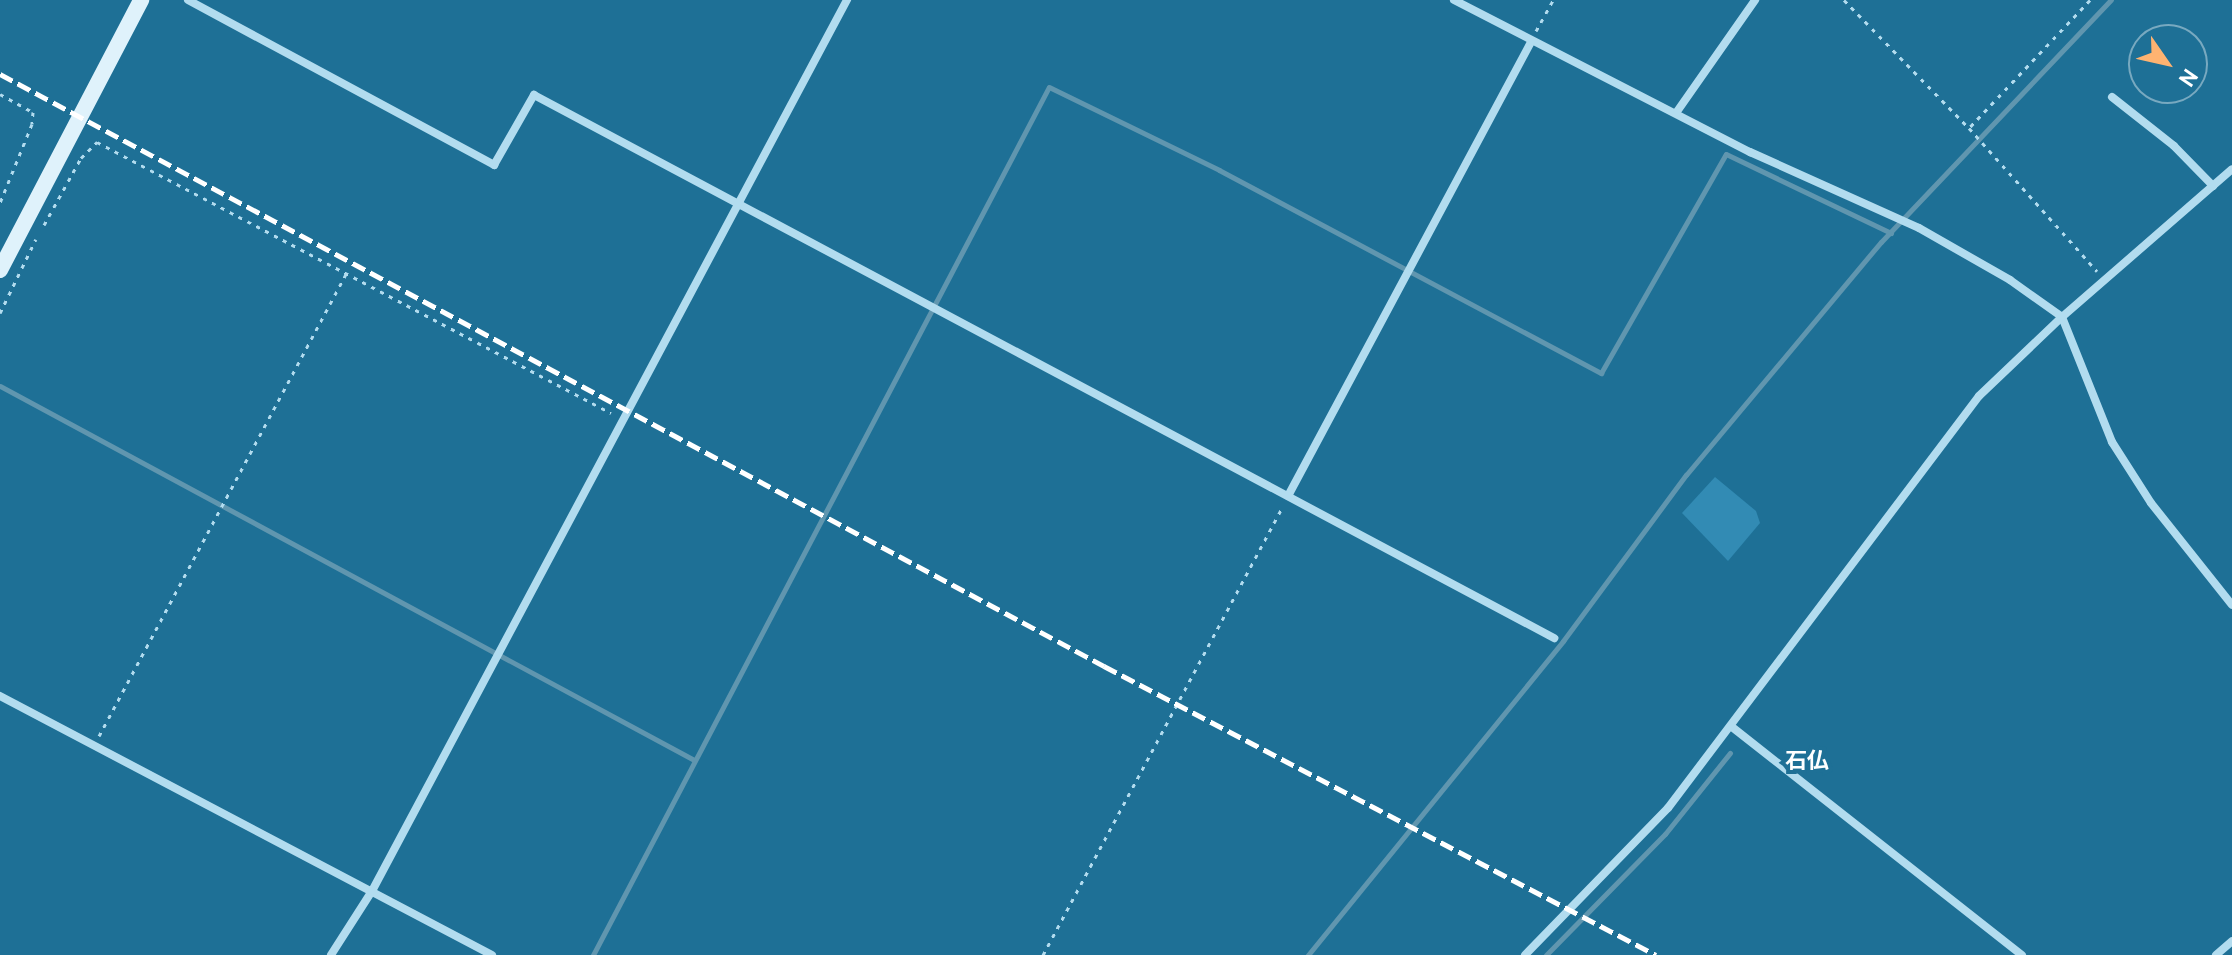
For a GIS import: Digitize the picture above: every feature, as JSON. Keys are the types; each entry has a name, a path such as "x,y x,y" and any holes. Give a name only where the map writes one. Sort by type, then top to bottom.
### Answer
{"street":[{"path":"0,270 141,0"},
{"path":"188,0 494,165 534,95 1554,638"},
{"path":"331,955 372,891 847,0"},
{"path":"1454,0 1750,152 1919,228 2010,280 2062,317 2112,442 2151,503 2232,605"},
{"path":"1676,113 1755,0"},
{"path":"1288,496 1531,42"},
{"path":"2112,97 2174,146 2213,186"},
{"path":"1525,955 1668,808 1979,396 2062,317 2232,169"},
{"path":"0,696 492,955"},
{"path":"1732,727 2022,955"},
{"path":"2216,955 2232,941"}],"path":[{"path":"1531,42 1553,0"},
{"path":"1844,0 1969,128 2105,279"},
{"path":"1969,128 2090,0"},
{"path":"0,94 33,112 32,124 0,203"},
{"path":"0,313 81,158 97,142 625,421"},
{"path":"93,746 346,274"},
{"path":"1043,955 1288,496"}],"shaded area":[{"path":"1715,477 1756,511 1760,523 1728,561 1682,513"}],"waterway":[{"path":"1308,955 1563,641 1686,475 1881,242 2111,0"},
{"path":"593,955 1049,87 1219,170 1601,373 1726,154 1891,233"},
{"path":"0,386 694,760"},
{"path":"1546,955 1665,834 1730,753"}],"railway":[{"path":"0,74 1104,666 1656,955"}],"district":[{"name":"石仏","path":"1807,763"}]}
